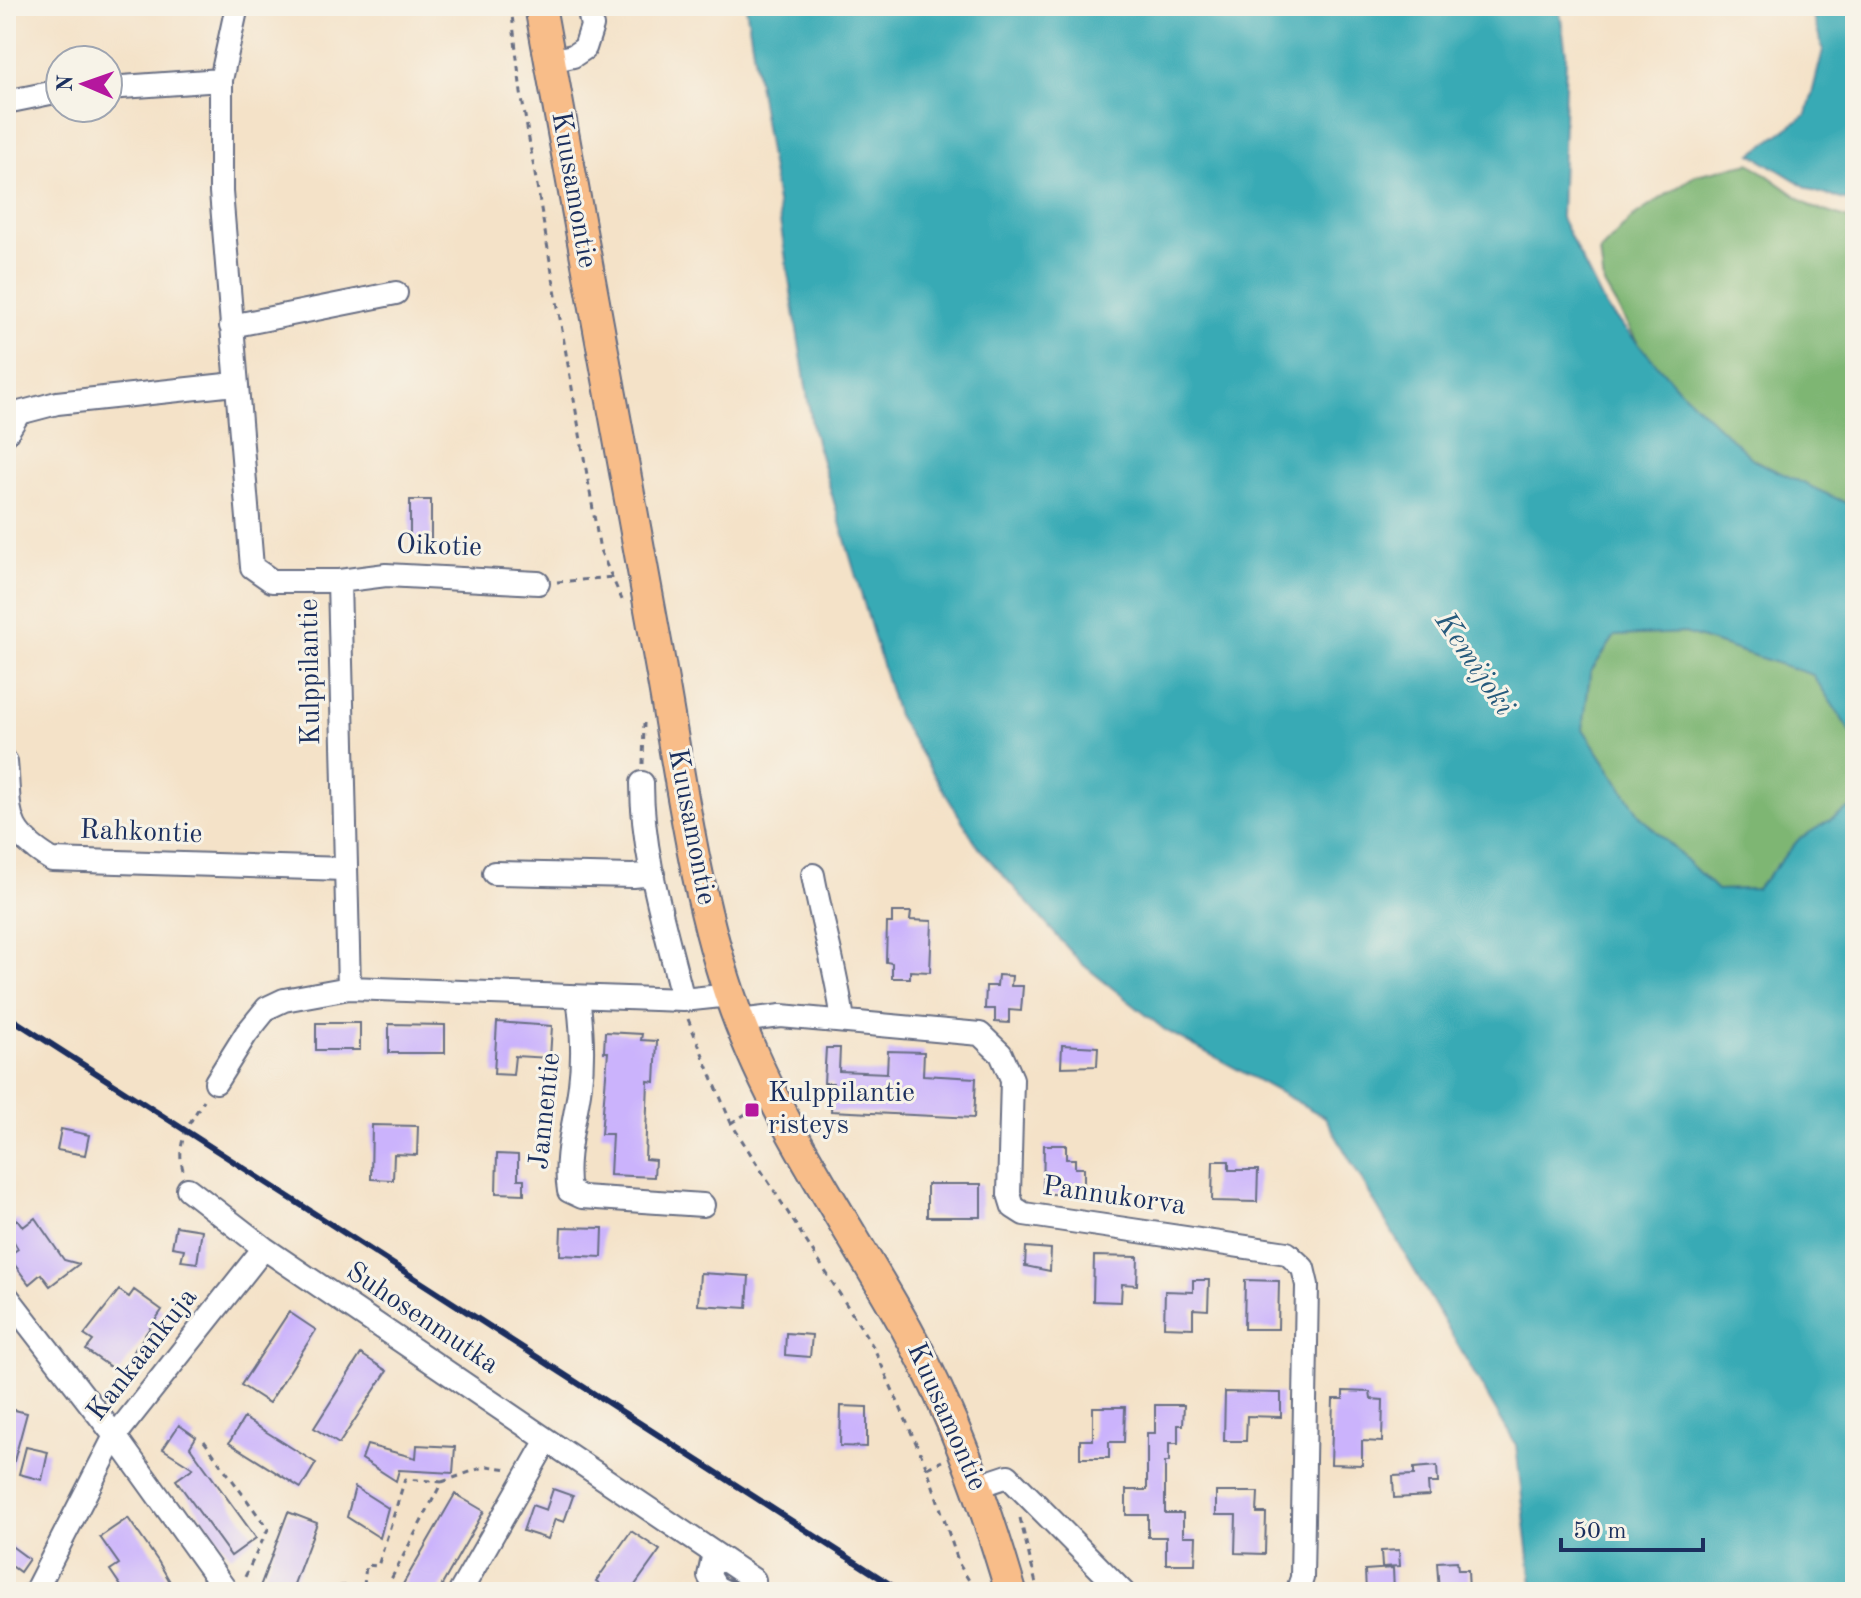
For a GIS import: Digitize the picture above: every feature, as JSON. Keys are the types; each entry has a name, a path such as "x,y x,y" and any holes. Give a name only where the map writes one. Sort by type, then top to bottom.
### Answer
{"main road":[{"name":"Kuusamontie","path":"540,6 694,846 734,1008 759,1072 796,1146 906,1329 978,1486 1011,1592"}],"street":[{"name":"Kulppilantie","path":"237,6 221,80 221,192 252,567 272,581 339,581 349,988"},
{"path":"550,61 573,56 585,48 592,26 588,6"},
{"path":"124,87 221,80"},
{"path":"6,102 44,94"},
{"path":"231,326 396,293"},
{"path":"6,434 19,413 57,403 235,384"},
{"name":"Oikotie","path":"339,581 401,575 538,583"},
{"name":"Rahkontie","path":"6,762 11,816 21,841 52,860 345,869"},
{"path":"642,783 642,821 683,1000"},
{"path":"494,873 653,874"},
{"path":"813,875 826,943 839,984 843,1021"},
{"path":"216,1082 246,1034 267,1008 284,1000 349,988 683,1000 734,1008"},
{"name":"Jannentie","path":"578,997 583,1037 581,1082 566,1173 569,1191 582,1197 617,1196 703,1205"},
{"name":"Pannukorva","path":"734,1008 781,1016 980,1034 1001,1054 1012,1079 1009,1194 1013,1207 1024,1214 1287,1253 1303,1268 1307,1300 1302,1578 1297,1592"},
{"path":"188,1189 264,1248"},
{"name":"Kankaankuja","path":"35,1592 115,1436 264,1248"},
{"name":"Suhosenmutka","path":"264,1248 754,1580 745,1592"},
{"path":"6,1295 234,1588"},
{"path":"460,1592 547,1440"},
{"path":"978,1486 1008,1476 1123,1592"},
{"path":"714,1553 709,1576 716,1587 726,1592"}],"path":[{"path":"511,6 521,93 600,550 624,605"},
{"path":"538,583 614,577"},
{"path":"642,783 645,714"},
{"path":"683,1000 713,1085 731,1123 874,1348 927,1468 959,1564 976,1592"},
{"path":"188,1189 180,1150 185,1129 216,1082"},
{"path":"731,1123 752,1110"},
{"path":"204,1441 268,1529 247,1577 234,1588"},
{"path":"927,1468 950,1458"},
{"path":"364,1586 366,1565 378,1566 405,1479 442,1482 487,1466 506,1469 525,1478"},
{"path":"388,1585 442,1482"},
{"path":"306,1592 310,1587 388,1585"},
{"path":"388,1585 391,1592"}],"green space":[{"path":"1750,163 1812,207 1855,221 1855,514 1701,431 1673,403 1604,285 1600,251 1633,217 1696,175"},
{"path":"1685,633 1813,675 1855,739 1855,805 1799,839 1757,889 1717,890 1641,817 1583,729 1590,673 1615,636"}],"water":[{"name":"Kemijoki","path":"746,6 1559,6 1566,53 1561,218 1606,308 1679,389 1755,461 1855,507 1855,739 1813,675 1685,633 1615,636 1590,673 1583,729 1641,817 1717,890 1757,889 1799,839 1855,805 1855,1592 1533,1592 1516,1445 1325,1117 1165,1030 1081,963 979,848 897,715 813,431"},
{"path":"1810,6 1855,6 1855,203 1813,191 1752,154 1807,114 1823,50"}],"building":[{"path":"410,500 431,500 431,540 410,540"},
{"path":"892,912 911,912 910,920 932,921 930,972 910,971 910,978 892,978 892,963 886,962 887,923 892,923"},
{"path":"998,975 1012,976 1011,986 1023,986 1021,1011 1009,1010 1009,1023 995,1022 995,1009 985,1009 986,986 997,986"},
{"path":"497,1022 552,1026 550,1058 515,1056 513,1075 494,1074"},
{"path":"316,1023 360,1023 360,1050 316,1050"},
{"path":"389,1024 445,1025 445,1053 389,1053"},
{"path":"605,1032 642,1034 641,1040 657,1041 655,1082 648,1081 645,1159 655,1160 654,1177 610,1175 612,1134 601,1134 608,1052 604,1052"},
{"path":"1062,1045 1098,1047 1097,1066 1061,1067"},
{"path":"826,1048 840,1048 839,1071 887,1073 888,1051 924,1052 923,1075 976,1078 974,1118 831,1111 833,1083 824,1083"},
{"path":"372,1125 418,1126 417,1155 394,1154 393,1180 371,1179"},
{"path":"61,1129 89,1135 85,1155 57,1150"},
{"path":"1044,1145 1066,1145 1066,1159 1075,1159 1075,1168 1084,1168 1084,1194 1043,1194"},
{"path":"497,1154 518,1155 518,1179 524,1179 524,1194 496,1193"},
{"path":"1213,1161 1229,1161 1229,1170 1258,1170 1257,1202 1212,1201"},
{"path":"927,1184 981,1184 981,1217 927,1217"},
{"path":"35,1218 64,1260 79,1264 50,1286 41,1274 29,1284 8,1256 18,1249 6,1228 17,1219 23,1227"},
{"path":"176,1226 202,1230 197,1263 181,1261 184,1249 172,1247"},
{"path":"561,1227 603,1228 602,1257 560,1255"},
{"path":"1026,1247 1051,1249 1050,1271 1025,1266"},
{"path":"1094,1256 1138,1257 1137,1285 1122,1284 1121,1302 1093,1301"},
{"path":"700,1273 749,1276 747,1308 698,1305"},
{"path":"1193,1280 1209,1280 1208,1310 1193,1309 1193,1328 1164,1327 1165,1291 1193,1292"},
{"path":"1245,1280 1279,1281 1278,1329 1244,1329"},
{"path":"119,1290 129,1297 134,1290 162,1310 119,1373 86,1350 93,1341 84,1335"},
{"path":"289,1312 316,1330 269,1403 241,1385"},
{"path":"786,1333 812,1335 810,1357 785,1355"},
{"path":"361,1354 387,1371 339,1444 314,1428"},
{"path":"1343,1391 1370,1392 1371,1399 1383,1400 1382,1442 1362,1441 1362,1465 1331,1464 1333,1399 1343,1399"},
{"path":"1225,1392 1281,1393 1281,1417 1247,1416 1246,1441 1224,1441"},
{"path":"1155,1405 1184,1405 1183,1425 1178,1425 1178,1443 1169,1443 1169,1462 1165,1462 1165,1513 1183,1513 1183,1536 1196,1536 1195,1564 1166,1564 1166,1537 1148,1537 1148,1515 1126,1515 1126,1490 1147,1490 1147,1433 1155,1433"},
{"path":"841,1406 867,1407 867,1447 840,1446"},
{"path":"1093,1407 1125,1407 1124,1442 1109,1442 1109,1458 1080,1458 1080,1440 1093,1440"},
{"path":"6,1408 27,1413 11,1472 6,1472"},
{"path":"244,1418 316,1463 301,1488 229,1443"},
{"path":"179,1425 196,1437 190,1447 256,1538 231,1556 176,1480 193,1468 163,1449"},
{"path":"367,1445 416,1458 417,1445 455,1447 453,1473 399,1470 396,1481 362,1459"},
{"path":"26,1447 48,1452 42,1480 19,1474"},
{"path":"1437,1466 1438,1483 1428,1483 1429,1496 1394,1498 1393,1476 1414,1475 1414,1468"},
{"path":"355,1487 388,1508 380,1538 347,1517"},
{"path":"553,1489 573,1496 564,1522 555,1519 548,1539 523,1531 532,1505 546,1510"},
{"path":"1216,1492 1258,1492 1257,1513 1266,1513 1265,1554 1235,1553 1236,1515 1216,1515"},
{"path":"455,1494 484,1511 438,1592 412,1592 402,1586"},
{"path":"288,1512 317,1523 291,1592 258,1592"},
{"path":"128,1518 176,1592 125,1592 110,1570 119,1564 100,1537"},
{"path":"631,1531 660,1550 630,1592 611,1592 596,1581"},
{"path":"6,1542 29,1559 20,1572 6,1562"},
{"path":"1399,1550 1400,1566 1382,1567 1381,1551"},
{"path":"1457,1561 1458,1570 1468,1570 1469,1592 1439,1592 1437,1562"},
{"path":"1393,1568 1394,1592 1366,1592 1365,1570"}],"railway":[{"path":"6,1015 902,1592"}],"place":[{"name":"Kulppilantie risteys","path":"752,1110"}]}
